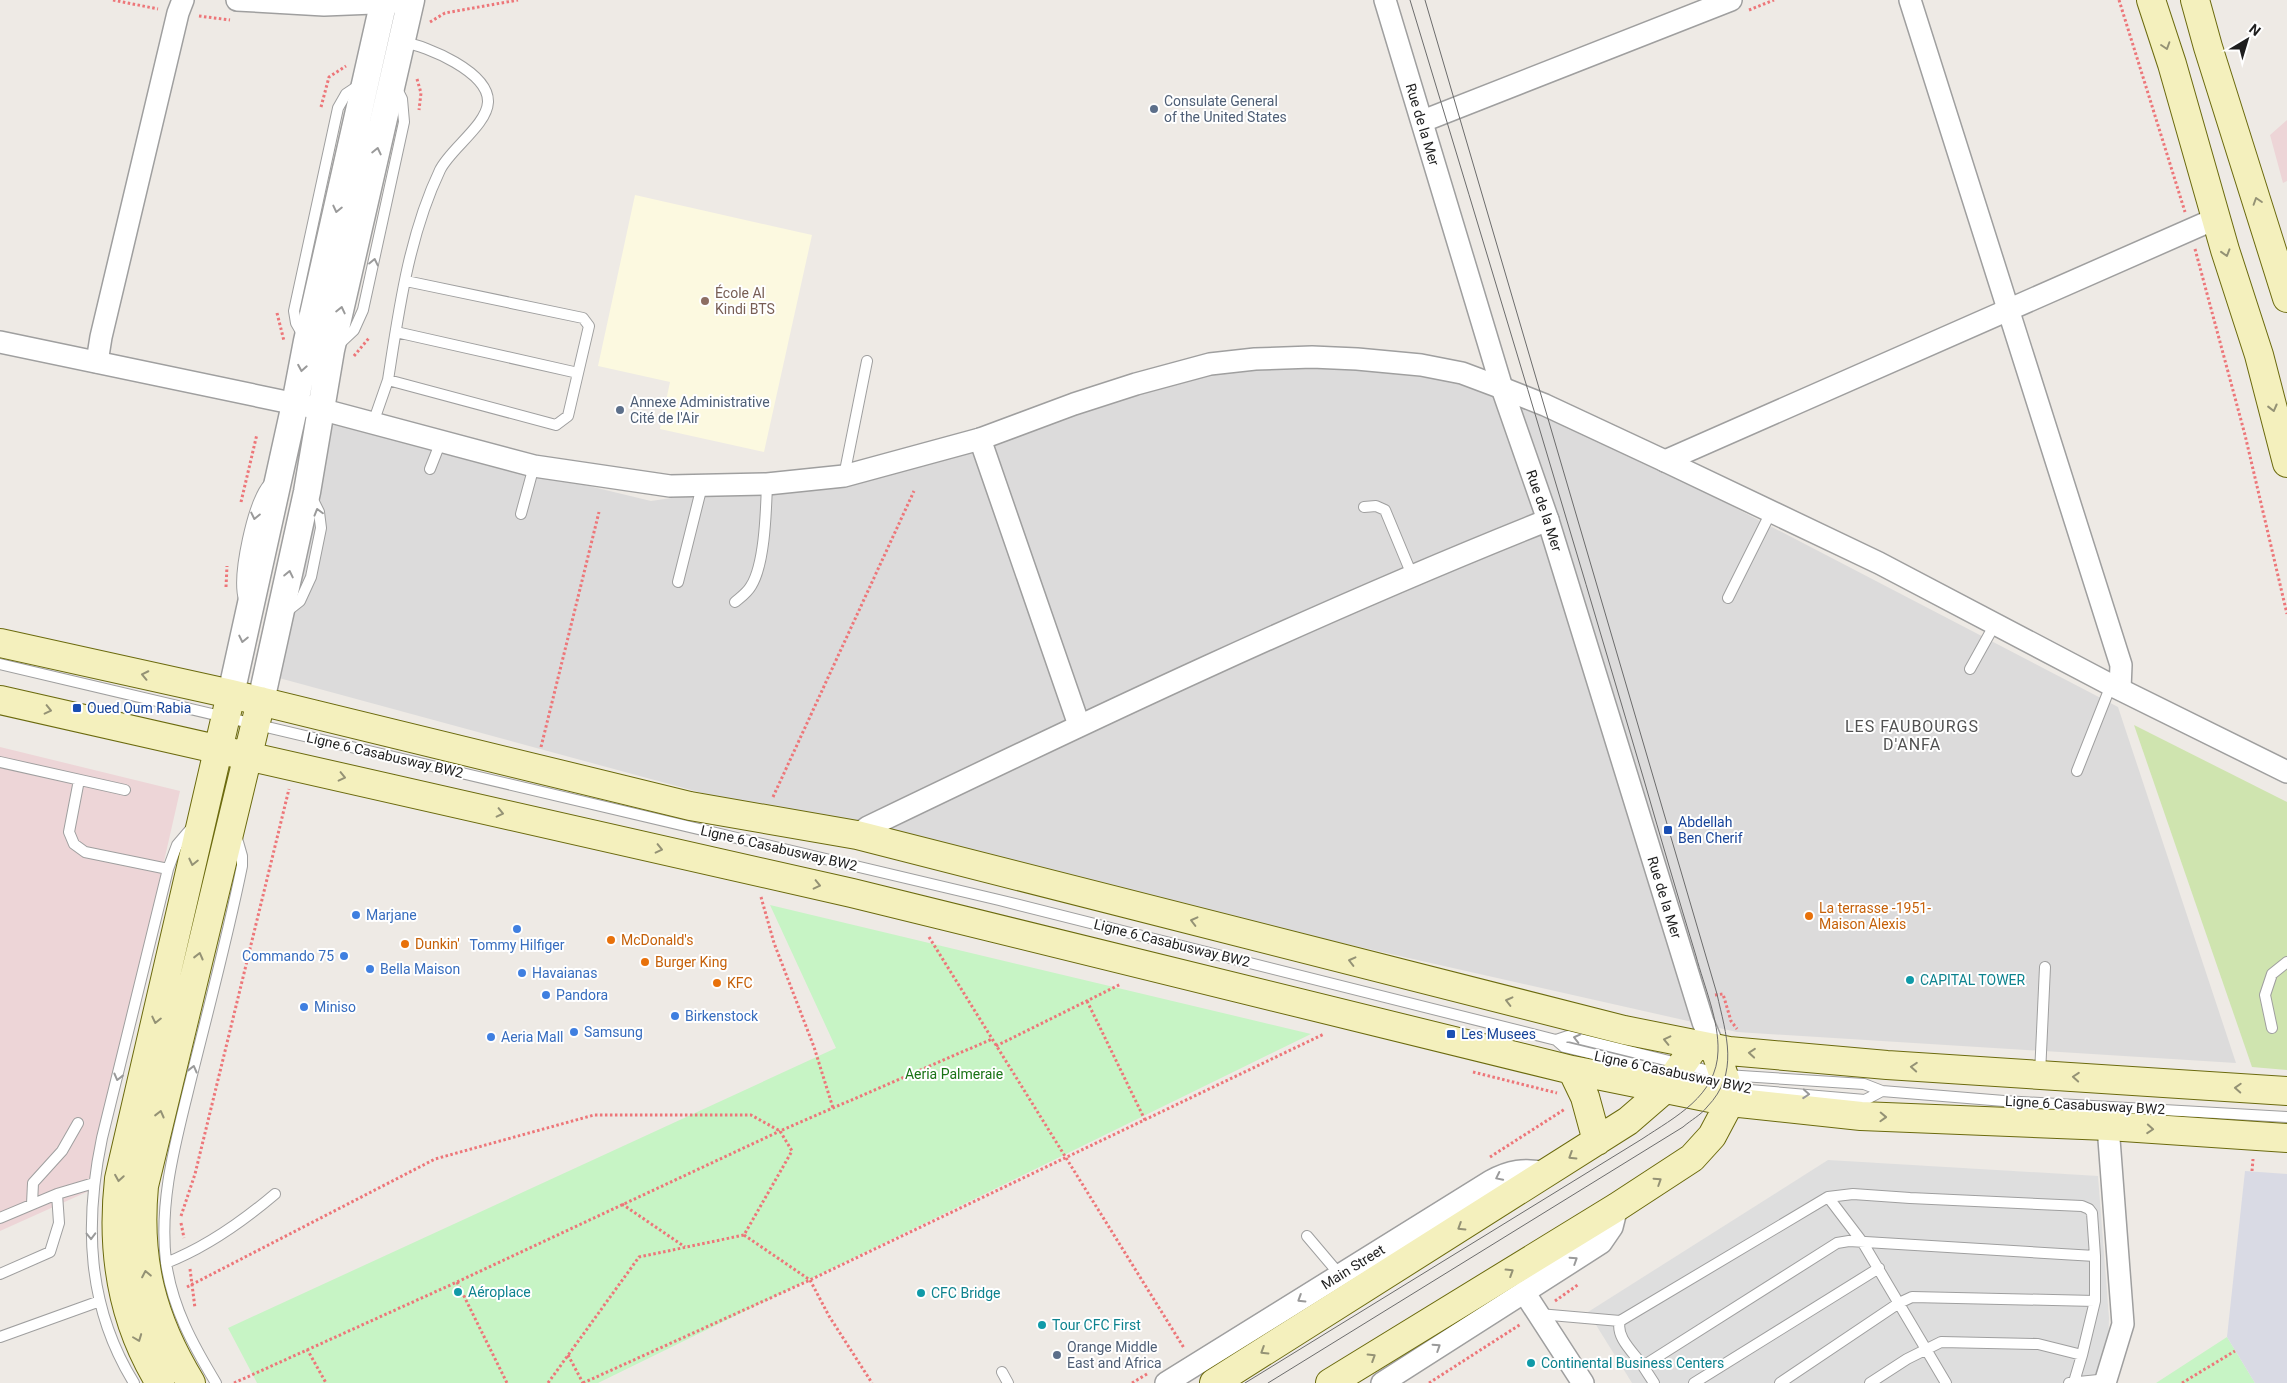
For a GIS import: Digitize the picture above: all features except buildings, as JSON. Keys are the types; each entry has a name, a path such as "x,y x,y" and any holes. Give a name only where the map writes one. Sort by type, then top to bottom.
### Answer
{"main road":[{"path":"2152,0 2259,355 2287,463"},
{"path":"2195,0 2208,47 2283,270 2287,298"},
{"path":"0,643 259,713 690,806 857,835 1624,1030 1702,1067 1861,1116 2108,1126 2287,1138"},
{"path":"0,700 910,907 1572,1070 1888,1065 2287,1091"},
{"path":"160,1383 140,1344 123,1291 116,1235 116,1207 126,1145 228,705"},
{"path":"191,1383 166,1339 153,1302 144,1264 141,1215 151,1152 259,713"},
{"path":"1330,1383 1692,1158 1712,1136 1702,1067"},
{"name":"Main Street","path":"1204,1374 1546,1173 1597,1141 1702,1067"},
{"path":"1572,1070 1585,1097 1597,1141"}],"street":[{"path":"237,10 413,0 392,82 331,350 307,492 259,713"},
{"name":"Rue de la Mer","path":"1385,0 1502,388 1548,520 1702,1067"},
{"path":"1423,121 1731,0"},
{"path":"1910,0 2121,665 2116,687"},
{"path":"228,705 295,404 297,344 358,70 384,2"},
{"path":"97,362 101,337 180,6"},
{"path":"1665,461 2217,218"},
{"path":"0,342 320,409 534,466 670,486 767,484 844,476 980,439 1074,404 1136,384 1210,364 1255,359 1357,359 1421,365 1462,373 1502,388 1665,461 1878,563 2116,687 2287,772"},
{"path":"980,439 1079,725"},
{"path":"857,835 868,827 1079,725 1412,575 1548,520"},
{"path":"2106,1381 2123,1324 2108,1126"},
{"name":"Main Street","path":"1166,1383 1204,1374 1340,1275 1500,1176 1523,1170 1546,1173"},
{"path":"1382,1383 1601,1243 1612,1226 1616,1207"},
{"path":"1524,1292 1582,1383"}],"lane":[{"path":"373,423 388,380 412,245 440,168 484,114 488,101 484,85 474,74 419,45 402,42"},
{"path":"388,380 556,425 568,416 589,326 583,318 406,281"},
{"path":"396,332 578,373"},
{"path":"844,476 867,360"},
{"path":"430,469 441,441"},
{"path":"522,514 534,466"},
{"path":"734,602 744,595 756,577 766,517 767,484"},
{"path":"678,582 702,486"},
{"path":"1364,508 1376,506 1385,510 1412,575"},
{"path":"1728,598 1771,512"},
{"path":"1970,669 1995,624"},
{"path":"0,664 228,705"},
{"path":"2077,771 2116,687"},
{"name":"Ligne 6 Casabusway BW2","path":"259,713 1556,1040 1568,1036 1702,1067 1865,1100 1882,1091"},
{"path":"0,762 125,790"},
{"path":"79,780 69,832 74,844 85,852 168,869"},
{"path":"134,1383 118,1353 100,1301 91,1247 94,1184 102,1138 168,869 177,845 184,835 203,819"},
{"path":"216,1383 193,1345 175,1302 166,1263 164,1232 166,1186 242,866 240,845 231,826"},
{"path":"2272,1028 2265,995 2272,974 2287,962"},
{"path":"2040,1075 2045,967"},
{"name":"Ligne 6 Casabusway BW2","path":"1702,1067 1864,1084 1882,1091 2004,1101 2287,1117"},
{"path":"32,1204 33,1183 62,1151 78,1123"},
{"path":"0,1218 57,1194 94,1184"},
{"path":"0,1274 50,1252 59,1223 57,1194"},
{"path":"166,1263 188,1255 250,1216 275,1194"},
{"path":"1538,1314 1620,1321 1828,1196 1853,1194 2082,1206 2089,1209 2092,1213 2095,1256 2095,1301 2074,1382"},
{"path":"1828,1196 1863,1243 1946,1383"},
{"path":"1307,1236 1340,1275"},
{"path":"1643,1366 1837,1244 1849,1241 2095,1256"},
{"path":"1694,1383 1878,1268"},
{"path":"1780,1383 1912,1297 2095,1301"},
{"path":"0,1337 100,1301"},
{"path":"1620,1321 1618,1328 1621,1337 1654,1383"},
{"path":"1870,1383 1907,1359 1942,1342 2038,1344 2082,1355"},
{"path":"1002,1372 1008,1383"},
{"path":"2070,1383 2106,1381"}],"path":[{"path":"113,0 237,10"},
{"path":"2119,0 2190,230 2245,434 2287,614"},
{"path":"320,110 329,77 344,68 358,70"},
{"path":"277,309 281,337 297,344"},
{"path":"772,798 914,491"},
{"path":"540,753 598,512"},
{"path":"193,1284 180,1220 195,1174 289,786"},
{"path":"760,892 774,943 814,1048 833,1108"},
{"path":"910,907 1066,1158 1204,1374"},
{"path":"996,1046 1124,983"},
{"path":"1087,1001 1145,1120"},
{"path":"568,1355 583,1383 810,1280 1327,1033"},
{"path":"234,1383 457,1282 780,1131 992,1039"},
{"path":"182,1290 435,1159 594,1115 751,1115 780,1131 792,1151 744,1235"},
{"path":"622,1204 685,1248"},
{"path":"548,1383 639,1257 744,1235 810,1280 829,1316 872,1383"},
{"path":"1429,1383 1538,1314 1583,1281"},
{"path":"457,1282 507,1383"},
{"path":"307,1349 326,1383"},
{"path":"2182,1383 2235,1351"}],"shaded area":[{"path":"2287,120 2287,181 2283,183 2270,135"},
{"name":"École Al Kindi BTS","path":"635,195 812,235 764,452 660,429 670,382 598,366"},
{"path":"1283,362 1501,386 2118,707 2236,1063 1737,1032 831,828 268,675 311,419 651,501 913,463 1188,368"},
{"path":"0,747 180,791 89,1191 0,1231"},
{"path":"1828,1160 2098,1176 2109,1318 2108,1346 2098,1377 2093,1383 1632,1383 1588,1312"},
{"path":"2245,1171 2287,1174 2287,1383 2255,1383 2227,1337"}],"green space":[{"path":"2134,725 2287,802 2287,1070 2252,1067"},
{"name":"Aeria Palmeraie","path":"770,905 1311,1034 598,1383 257,1383 228,1328 836,1048"},
{"path":"2227,1337 2255,1383 2156,1383"}],"tram line":[{"path":"1245,1383 1668,1122 1692,1104 1702,1093 1716,1067 1718,1051 1718,1039 1710,1003 1410,0"},
{"path":"1268,1383 1683,1127 1702,1113 1717,1094 1724,1081 1727,1067 1728,1053 1717,994 1425,0"}],"place":[{"name":"Consulate General of the United States","path":"1154,109"},
{"name":"École Al Kindi BTS","path":"705,301"},
{"name":"Annexe Administrative Cité de l'Air","path":"620,410"},
{"name":"Oued Oum Rabia","path":"77,708"},
{"name":"Abdellah Ben Cherif","path":"1668,830"},
{"name":"Marjane","path":"356,915"},
{"name":"La terrasse -1951- Maison Alexis","path":"1809,916"},
{"name":"Tommy Hilfiger","path":"517,929"},
{"name":"McDonald's","path":"611,940"},
{"name":"Dunkin'","path":"405,944"},
{"name":"Commando 75","path":"344,956"},
{"name":"Burger King","path":"645,962"},
{"name":"Bella Maison","path":"370,969"},
{"name":"Havaianas","path":"522,973"},
{"name":"CAPITAL TOWER","path":"1910,980"},
{"name":"KFC","path":"717,983"},
{"name":"Pandora","path":"546,995"},
{"name":"Miniso","path":"304,1007"},
{"name":"Birkenstock","path":"675,1016"},
{"name":"Samsung","path":"574,1032"},
{"name":"Les Musees","path":"1451,1034"},
{"name":"Aeria Mall","path":"491,1037"},
{"name":"Aéroplace","path":"458,1292"},
{"name":"CFC Bridge","path":"921,1293"},
{"name":"Tour CFC First","path":"1042,1325"},
{"name":"Orange Middle East and Africa","path":"1057,1355"},
{"name":"Continental Business Centers","path":"1531,1363"}],"district":[{"name":"LES FAUBOURGS D'ANFA","path":"1912,735"}]}
